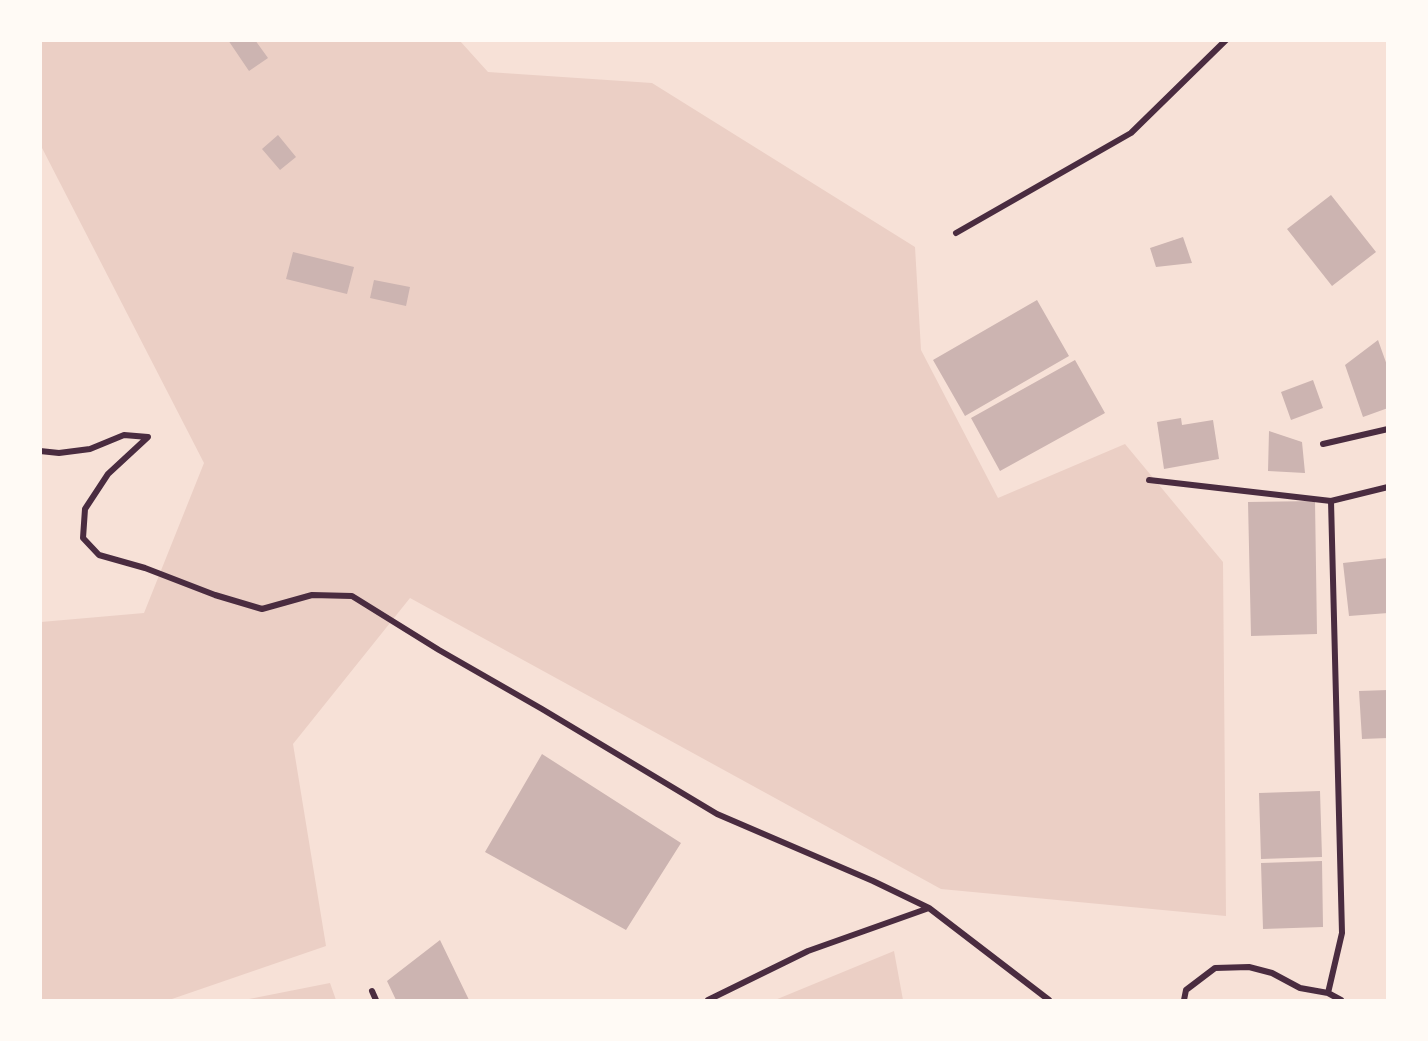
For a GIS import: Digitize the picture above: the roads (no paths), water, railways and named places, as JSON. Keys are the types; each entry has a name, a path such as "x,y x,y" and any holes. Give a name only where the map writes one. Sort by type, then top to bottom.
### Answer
{"street":[{"path":"956,233 1131,133 1226,40"},
{"path":"1323,444 1388,429"},
{"path":"40,452 59,453 90,449 124,435 148,437 108,474 85,509 83,538 99,555 145,568 215,595 262,609 312,595 352,596 717,814 873,881 929,908 1049,1000"},
{"path":"1149,480 1331,501 1388,487"},
{"path":"1328,993 1342,933 1331,501"},
{"path":"708,1000 808,951 929,908"},
{"path":"1184,1000 1186,990 1215,968 1249,967 1272,973 1300,988 1328,993 1341,1000"},
{"path":"372,992 376,1000"}]}
